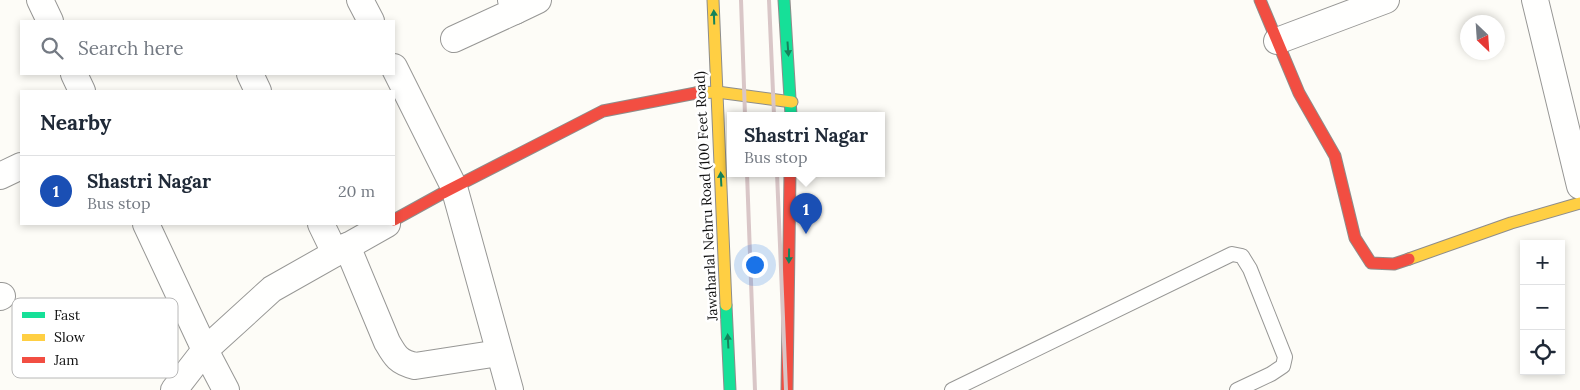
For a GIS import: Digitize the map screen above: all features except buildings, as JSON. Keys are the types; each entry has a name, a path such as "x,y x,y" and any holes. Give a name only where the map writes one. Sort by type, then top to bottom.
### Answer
{"street":[{"path":"40,0 50,20"},
{"path":"360,0 370,20"},
{"path":"454,39 513,6 538,0"},
{"name":"Jawaharlal Nehru Road (100 Feet Road)","path":"713,0 730,390"},
{"path":"784,0 791,112"},
{"path":"1260,0 1299,93 1335,156 1355,238 1371,263 1394,264 1511,223 1580,203"},
{"path":"1277,41 1386,0"},
{"path":"1535,0 1580,186"},
{"path":"395,69 454,187 510,390"},
{"path":"74,75 82,90"},
{"path":"250,75 258,90"},
{"path":"395,219 603,111 689,94 717,92 792,102"},
{"path":"0,176 20,166"},
{"path":"787,390 790,177"},
{"path":"146,225 205,350 226,390"},
{"path":"322,225 341,250 387,342 396,356 404,363 415,366 498,352"},
{"path":"174,390 205,350 272,289 385,225"}],"lane":[{"path":"952,390 1232,254 1242,256 1250,269 1285,357 1283,366 1237,390"}],"railway":[{"path":"741,0 745,112"},
{"path":"769,0 774,112"},
{"path":"747,177 755,390"},
{"path":"777,177 786,390"}],"traffic: fast":[{"path":"784,0 791,112"},
{"path":"726,305 730,390"}],"traffic: slow":[{"path":"713,0 726,305"},
{"path":"696,93 717,92 792,102"},
{"path":"1409,259 1511,223 1580,203"}],"traffic: jam":[{"path":"1260,0 1299,93 1335,156 1355,238 1371,263 1394,264 1409,259"},
{"path":"395,219 603,111 696,93"},
{"path":"787,390 790,177"}],"place":[{"name":"Shastri Nagar","path":"806,234"}]}
